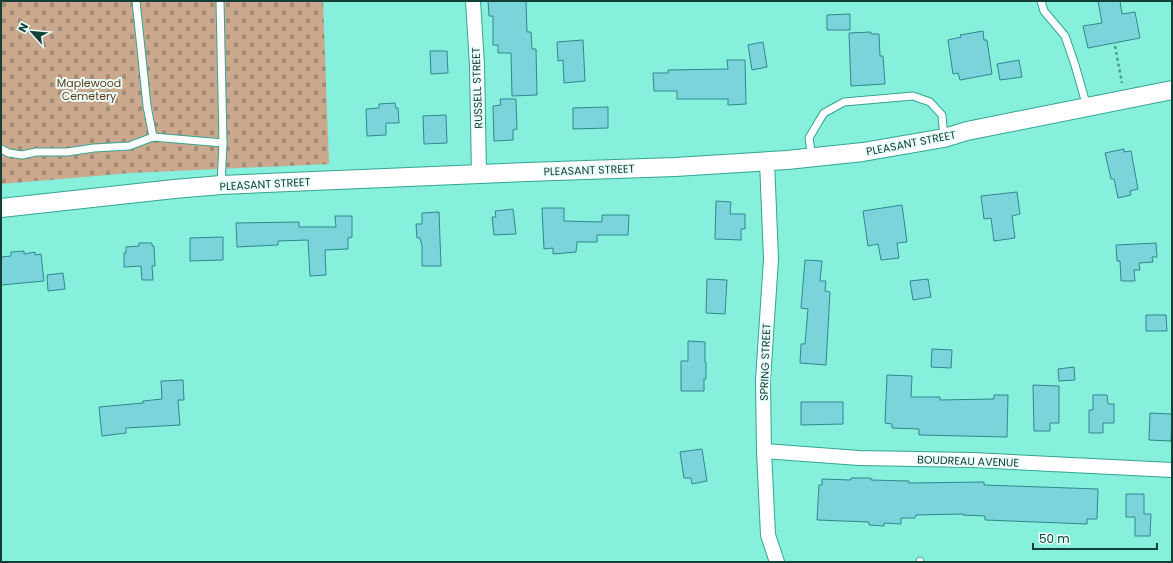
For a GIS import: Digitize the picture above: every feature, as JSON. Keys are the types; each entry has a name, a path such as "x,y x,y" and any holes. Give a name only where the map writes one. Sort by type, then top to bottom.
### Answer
{"street":[{"name":"RUSSELL STREET","path":"474,1 480,174"},
{"name":"PLEASANT STREET","path":"1,208 221,185 705,166 812,158 863,152 924,140 944,138 967,131 1172,90"},
{"name":"SPRING STREET","path":"767,161 771,259 763,380 764,451 768,535 777,562"},
{"name":"BOUDREAU AVENUE","path":"764,451 858,458 973,460 1172,470"}],"lane":[{"path":"136,1 147,106 153,137"},
{"path":"220,1 223,143 221,185"},
{"path":"1041,1 1044,11 1065,36 1087,107"},
{"path":"812,158 809,138 818,121 824,113 844,102 913,96 919,98 930,102 942,115 944,138"},
{"path":"1,149 9,153 22,155 36,152 67,152 94,148 129,146 153,137 223,143"}],"path":[{"path":"1115,46 1123,85"}],"green space":[{"name":"Maplewood Cemetery","path":"1,1 323,1 329,164 131,173 1,184"}],"building":[{"path":"488,1 526,1 527,32 531,32 532,49 536,49 537,95 512,96 511,53 498,53 498,45 493,45 493,16 489,16"},
{"path":"1098,1 1120,1 1122,14 1135,12 1140,38 1088,48 1083,26 1102,23"},
{"path":"850,14 850,30 827,30 827,15"},
{"path":"983,31 984,40 987,40 992,74 960,80 958,73 953,74 948,40 961,37 960,35"},
{"path":"871,32 871,34 879,34 880,56 883,56 885,84 851,86 849,33"},
{"path":"583,40 585,81 564,83 563,60 558,61 557,42"},
{"path":"763,42 767,67 752,70 748,45"},
{"path":"430,51 447,51 448,73 431,74"},
{"path":"727,60 745,60 746,104 728,105 728,99 677,99 677,91 654,91 653,73 668,73 668,70 728,69"},
{"path":"1019,60 1022,77 1000,80 997,64"},
{"path":"500,99 516,99 517,129 513,130 513,140 494,141 493,106 501,105"},
{"path":"395,103 396,108 398,108 399,123 386,123 386,135 367,136 366,109 379,108 379,104"},
{"path":"608,107 608,128 573,129 573,108"},
{"path":"446,115 447,143 424,144 423,116"},
{"path":"1124,149 1124,152 1131,151 1138,189 1130,191 1131,195 1118,198 1114,179 1111,179 1105,153"},
{"path":"1017,192 1020,214 1012,216 1015,238 994,241 991,218 984,219 981,196"},
{"path":"716,201 731,202 730,214 745,214 745,229 741,229 741,240 715,239"},
{"path":"902,205 907,242 897,243 899,258 881,260 878,244 868,246 863,211"},
{"path":"542,208 564,208 564,221 602,222 602,215 629,215 628,235 597,235 597,242 577,242 576,252 553,254 553,248 544,249"},
{"path":"513,209 516,234 494,235 492,217 496,217 495,211"},
{"path":"439,212 441,266 422,266 422,246 420,238 417,238 416,224 422,224 422,213"},
{"path":"335,216 352,216 352,237 348,238 348,249 325,250 326,275 310,276 308,240 278,241 278,245 237,247 236,223 299,222 299,227 336,227"},
{"path":"223,237 223,260 190,261 190,238"},
{"path":"139,243 152,243 152,246 154,246 155,266 152,266 153,280 142,280 141,266 124,267 124,253 126,253 126,247 139,246"},
{"path":"1156,243 1157,257 1152,257 1153,262 1139,263 1140,270 1134,270 1135,281 1121,281 1120,261 1117,261 1116,245"},
{"path":"24,251 24,254 35,252 35,255 41,254 44,281 1,285 1,257 11,256 11,252"},
{"path":"805,260 822,261 820,281 826,281 825,291 830,292 826,365 800,363 801,344 805,344 808,309 801,308"},
{"path":"63,273 65,289 48,291 47,275"},
{"path":"707,279 727,280 725,314 706,313"},
{"path":"928,279 931,297 913,300 910,281"},
{"path":"1146,315 1166,315 1167,331 1146,331"},
{"path":"688,341 705,342 706,379 704,379 704,391 681,391 681,361 688,361"},
{"path":"932,349 952,350 951,368 931,367"},
{"path":"1074,367 1075,380 1059,381 1058,369"},
{"path":"887,375 912,376 911,397 940,397 940,400 994,399 994,395 1008,395 1007,437 919,435 919,429 892,428 892,424 885,423"},
{"path":"183,380 184,400 178,400 180,425 126,428 126,433 102,436 99,407 143,403 143,401 162,399 161,381"},
{"path":"1033,385 1059,386 1059,423 1050,423 1050,431 1034,431"},
{"path":"1093,395 1107,395 1108,404 1114,404 1114,423 1103,423 1103,433 1089,433 1089,410 1093,410"},
{"path":"801,402 843,402 843,424 801,425"},
{"path":"1150,413 1172,414 1171,441 1149,440"},
{"path":"702,449 707,481 692,484 691,478 684,478 680,452"},
{"path":"851,478 909,481 909,483 984,482 984,485 1098,489 1097,519 1087,519 1087,524 985,520 985,516 963,514 916,515 915,518 901,518 901,524 884,523 884,526 869,525 869,522 817,520 819,485 822,485 822,479 851,480"},
{"path":"1126,494 1144,494 1144,514 1151,514 1150,536 1135,536 1135,517 1126,517"}]}
